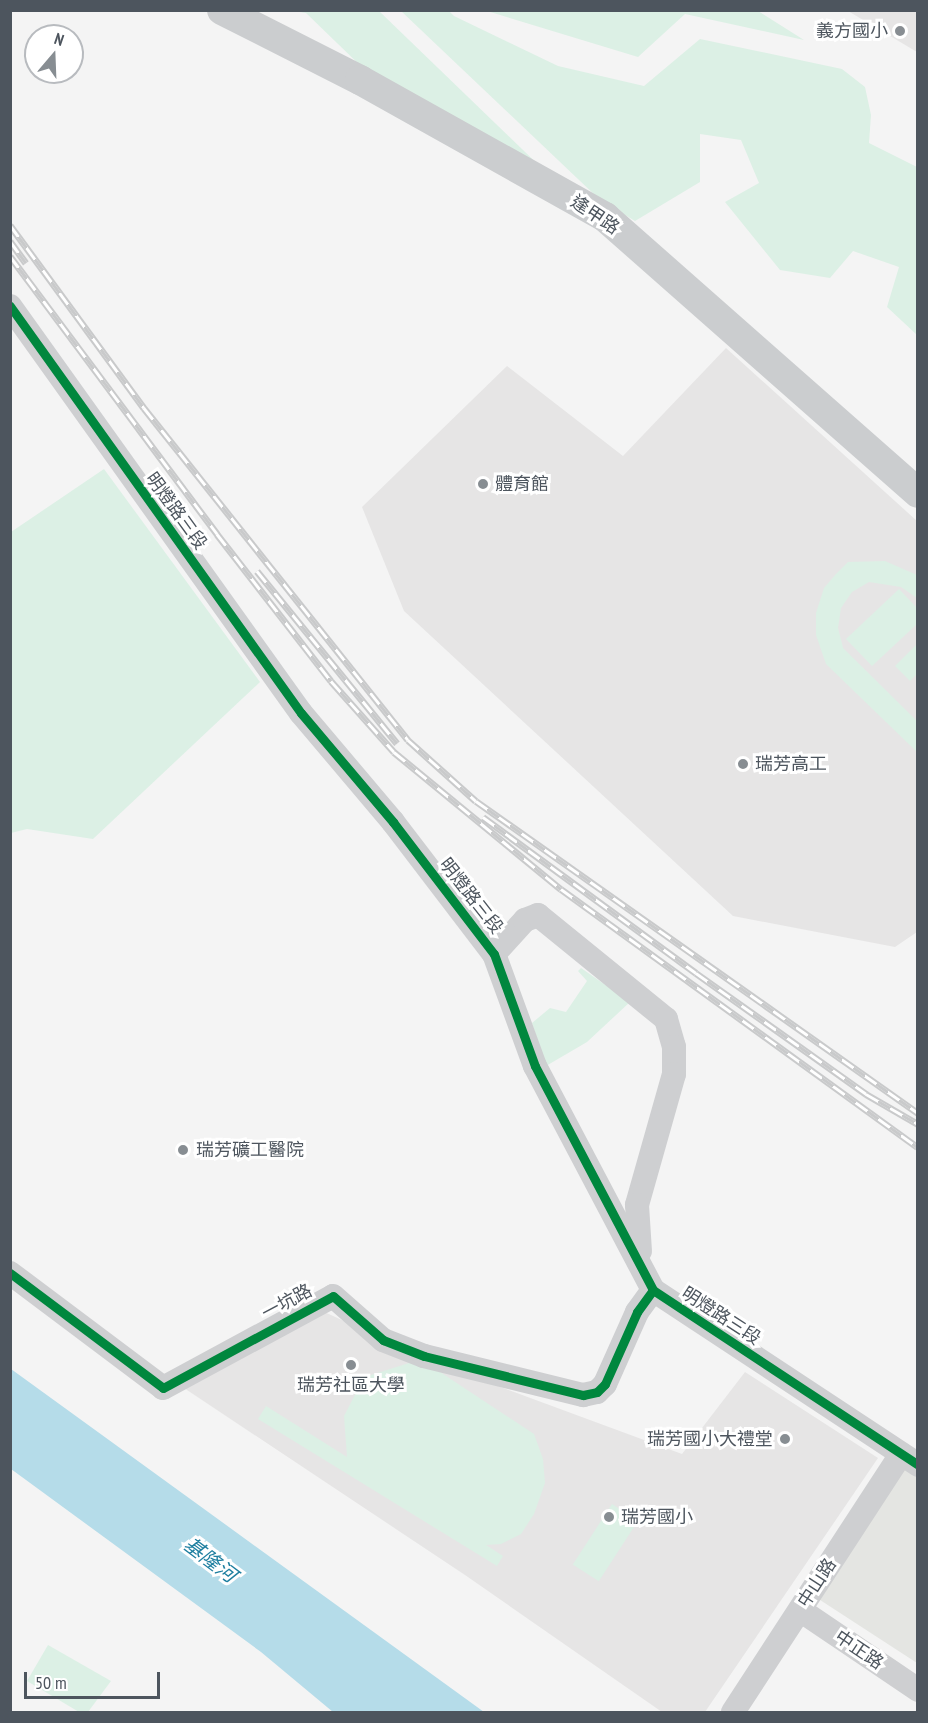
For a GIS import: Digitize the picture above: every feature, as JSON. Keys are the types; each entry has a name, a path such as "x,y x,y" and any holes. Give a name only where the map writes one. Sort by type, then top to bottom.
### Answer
{"main road":[{"name":"逢甲路","path":"222,10 360,80 605,217 918,493"}],"street":[{"name":"明燈路三段","path":"10,306 301,713 393,822 494,954 535,1066 653,1290 909,1460"},
{"path":"494,954 525,920 538,915 666,1019 674,1047 674,1074 635,1221 653,1290"},
{"name":"一坑路","path":"10,1273 163,1388 333,1296 383,1340 424,1356 583,1395 597,1392 605,1384 637,1312 653,1290"},
{"name":"中山路","path":"733,1713 800,1610 909,1460"},
{"name":"中正路","path":"800,1610 918,1690"}],"shaded area":[{"name":"義方國小","path":"848,11 917,11 917,52"},
{"name":"瑞芳高工","path":"726,348 917,521 917,932 895,947 733,916 404,611 362,507 507,366 623,456"},
{"name":"瑞芳國小","path":"320,1310 438,1364 682,1454 745,1372 878,1458 705,1712 662,1712 465,1575 184,1388"},
{"path":"906,1466 917,1474 917,1663 817,1598"}],"green space":[{"path":"294,11 379,11 552,178 368,73 306,13"},
{"path":"401,11 449,11 454,16 558,66 644,86 700,39 842,69 865,87 871,115 869,143 917,167 917,335 887,307 899,267 853,251 830,278 780,270 725,202 759,183 741,140 700,134 700,182 635,221 599,199"},
{"path":"487,11 758,11 804,40 685,14 638,57"},
{"path":"104,469 260,682 93,839 27,829 11,833 11,532"},
{"path":"885,561 917,575 917,598 901,587 869,582 852,592 841,608 838,628 843,648 917,721 917,752 826,664 816,635 816,613 824,588 836,574 848,562"},
{"path":"899,589 917,608 917,624 872,666 846,639"},
{"path":"917,644 917,674 910,681 895,666"},
{"path":"581,968 630,1002 587,1042 546,1066 532,1023 550,1008 566,1012 587,981 578,971"},
{"path":"409,1363 434,1368 534,1434 543,1459 545,1483 534,1514 521,1534 501,1544 486,1545 503,1556 497,1566 258,1419 266,1406 347,1457 344,1416 358,1389 371,1375"},
{"path":"612,1504 638,1521 599,1581 573,1564"},
{"path":"48,1645 111,1681 88,1712 79,1712 27,1681"}],"water":[{"name":"基隆河","path":"11,1369 484,1712 333,1712 261,1652 11,1469"}],"railway":[{"path":"10,225 144,408 408,740 476,801 918,1113"},
{"path":"10,241 26,263"},
{"path":"10,256 217,534 331,681 394,752 561,889 918,1147"},
{"path":"257,571 397,743"},
{"path":"483,817 866,1094 918,1124"}],"cycle path":[{"path":"10,306 301,713 393,822 494,954 535,1066 653,1290 918,1465"},
{"path":"10,1273 163,1388 333,1296 383,1340 424,1356 583,1395 597,1392 605,1384 637,1312 653,1290"}],"place":[{"name":"義方國小","path":"900,31"},
{"name":"體育館","path":"483,484"},
{"name":"瑞芳高工","path":"743,764"},
{"name":"瑞芳礦工醫院","path":"183,1150"},
{"name":"瑞芳社區大學","path":"351,1365"},
{"name":"瑞芳國小大禮堂","path":"785,1439"},
{"name":"瑞芳國小","path":"609,1517"}]}
